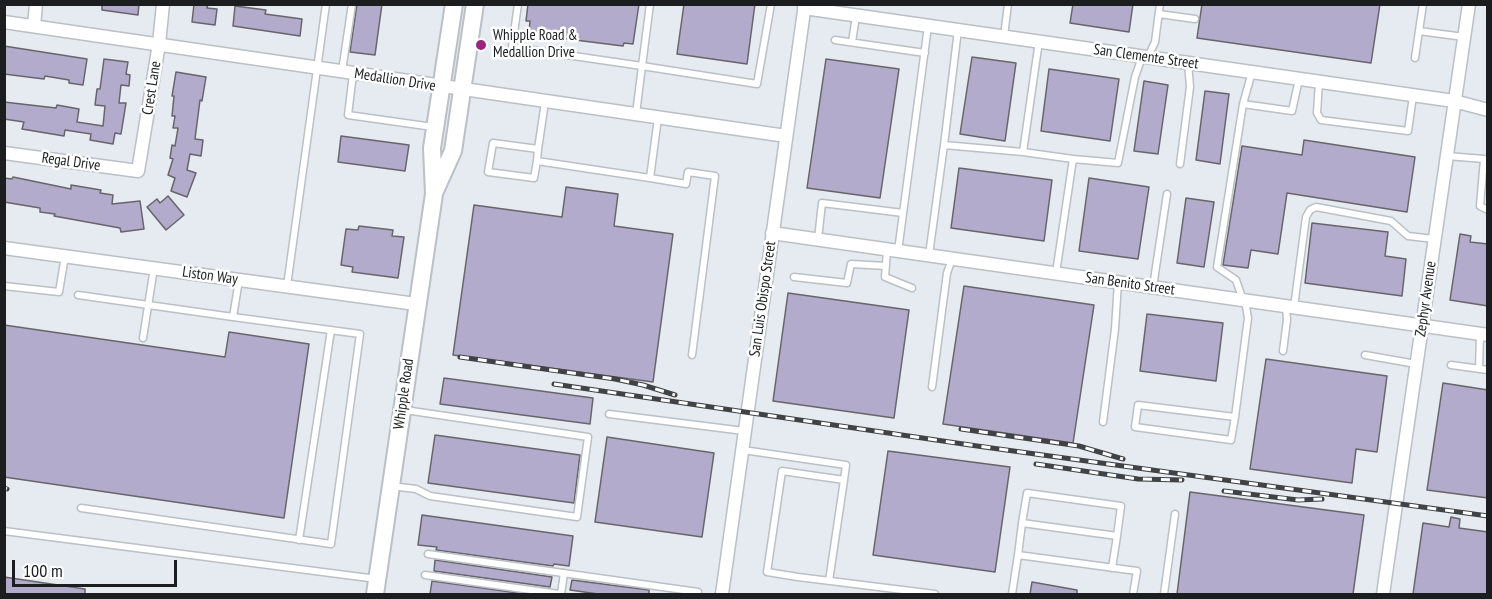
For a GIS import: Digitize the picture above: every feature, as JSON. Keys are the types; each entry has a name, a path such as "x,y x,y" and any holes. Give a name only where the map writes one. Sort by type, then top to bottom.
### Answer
{"main road":[{"name":"Whipple Road","path":"376,587 434,194 432,148 454,4"},
{"name":"Whipple Road","path":"434,194 453,151 475,4"}],"street":[{"path":"34,27 36,4"},
{"name":"Crest Lane","path":"138,171 159,44 163,4"},
{"name":"Zephyr Avenue","path":"1383,594 1468,4"},
{"name":"San Clemente Street","path":"805,6 850,11 928,26 1454,101 1488,110"},
{"name":"San Luis Obispo Street","path":"722,594 805,6"},
{"name":"Medallion Drive","path":"4,22 786,136"},
{"name":"Regal Drive","path":"4,153 138,171"},
{"name":"San Benito Street","path":"772,233 1484,334"},
{"name":"Liston Way","path":"4,248 416,304"}],"lane":[{"path":"287,287 315,68 326,4"},
{"path":"352,4 348,115 435,127"},
{"path":"519,4 512,47 757,84 771,4"},
{"path":"636,115 650,4"},
{"path":"1004,36 1008,4"},
{"path":"944,145 1118,163 1135,77 1155,42 1160,4"},
{"path":"1415,58 1423,4"},
{"path":"850,11 852,42"},
{"path":"1159,14 1195,19"},
{"path":"912,288 885,277 886,266 903,213 928,26"},
{"path":"929,255 958,30"},
{"path":"1419,31 1464,37"},
{"path":"835,40 925,53"},
{"path":"1023,152 1039,41"},
{"path":"1180,164 1190,87 1188,63"},
{"path":"1234,417 1138,405 1135,427 1231,440 1248,318 1236,280 1217,267 1243,104 1252,72"},
{"path":"1243,104 1292,111 1299,79"},
{"path":"1319,82 1317,113 1321,120 1408,131 1414,95"},
{"path":"538,149 493,143 488,172 534,178 546,102"},
{"path":"650,178 658,118"},
{"path":"1446,156 1484,159 1480,206 1488,210"},
{"path":"1056,273 1073,159"},
{"path":"537,161 686,184 688,172 715,176 692,355"},
{"path":"1153,287 1167,194"},
{"path":"818,239 822,203 903,213"},
{"path":"1283,351 1306,217 1310,210 1316,207 1391,221 1408,237 1434,239"},
{"path":"4,286 59,292 65,256"},
{"path":"932,387 947,273 952,258"},
{"path":"794,277 848,283 851,264 886,266"},
{"path":"143,338 154,268"},
{"path":"233,317 239,280"},
{"path":"1103,422 1115,329 1118,282"},
{"path":"78,295 360,334 331,544 81,508"},
{"path":"299,540 331,330"},
{"path":"1479,369 1484,334"},
{"path":"1365,356 1416,363"},
{"path":"1451,365 1488,370"},
{"path":"391,486 416,489 430,496 577,517 588,436 401,409"},
{"path":"609,414 744,431"},
{"path":"741,450 846,465 829,581"},
{"path":"844,480 782,471 767,572 879,591 936,594"},
{"path":"1012,594 1027,493 1122,506 1112,568"},
{"path":"1164,594 1175,514"},
{"path":"1022,524 1117,536"},
{"path":"4,531 376,587"},
{"path":"428,554 698,592 697,594"},
{"path":"1018,555 1137,572 1133,594"},
{"path":"425,575 560,594 564,573"}],"building":[{"path":"102,4 139,4 138,15 102,10"},
{"path":"194,4 208,4 207,8 217,9 215,25 192,22"},
{"path":"357,4 382,4 375,55 350,52"},
{"path":"528,4 639,4 633,44 624,43 623,46 552,37 553,34 529,31 530,21 526,21"},
{"path":"684,4 755,4 747,64 677,54"},
{"path":"1073,4 1133,4 1129,32 1070,23"},
{"path":"1202,4 1380,4 1371,63 1197,38"},
{"path":"235,6 266,10 265,14 302,19 300,36 233,26"},
{"path":"4,46 87,59 83,85 45,76 44,79 4,74"},
{"path":"972,57 1016,63 1005,141 960,134"},
{"path":"104,59 128,62 126,74 130,75 129,86 121,85 119,103 126,103 121,134 115,133 113,144 90,140 91,134 65,130 64,136 22,129 24,122 4,119 4,102 56,108 57,105 79,109 77,122 103,126 105,106 95,105 97,89 100,89"},
{"path":"826,59 899,69 880,198 807,188"},
{"path":"1049,69 1119,79 1110,141 1041,131"},
{"path":"176,72 206,77 202,101 200,100 195,139 203,140 201,156 190,154 187,170 196,173 187,197 171,191 175,178 168,175 173,159 170,158 172,145 175,146 178,128 173,128 175,116 172,116 174,96 172,96"},
{"path":"1144,81 1168,85 1158,154 1134,151"},
{"path":"1205,91 1229,94 1220,164 1196,160"},
{"path":"341,136 409,145 405,171 338,162"},
{"path":"1304,140 1415,157 1407,212 1287,193 1278,254 1251,250 1248,268 1223,265 1242,146 1302,155"},
{"path":"959,168 1052,180 1044,241 951,228"},
{"path":"13,177 71,189 71,185 101,190 100,193 113,195 112,204 140,201 144,229 121,232 120,228 54,216 55,214 40,212 40,208 4,202 4,178 12,179"},
{"path":"1089,178 1149,187 1138,259 1079,251"},
{"path":"566,187 618,194 614,226 673,234 653,382 453,355 474,205 562,217"},
{"path":"168,196 184,215 166,230 147,207 157,199 160,203"},
{"path":"1186,198 1214,202 1204,267 1177,263"},
{"path":"1312,223 1388,232 1385,256 1406,259 1402,296 1305,283"},
{"path":"359,226 393,230 392,236 404,237 398,278 352,272 353,267 341,265 346,229 358,230"},
{"path":"1460,234 1471,236 1470,242 1488,244 1488,306 1450,300"},
{"path":"964,286 1094,305 1073,443 943,424"},
{"path":"788,293 909,310 894,418 773,401"},
{"path":"1147,314 1223,323 1216,381 1140,371"},
{"path":"4,325 225,357 229,332 309,344 284,518 4,477"},
{"path":"1266,359 1387,376 1377,452 1356,449 1352,483 1250,469"},
{"path":"444,378 593,398 590,424 440,404"},
{"path":"1443,383 1488,390 1488,498 1427,490"},
{"path":"435,435 580,455 574,503 428,483"},
{"path":"607,437 714,453 702,537 595,522"},
{"path":"888,451 1010,467 995,572 873,555"},
{"path":"1190,492 1364,515 1353,594 1177,594"},
{"path":"422,515 573,536 569,566 554,564 553,566 436,550 437,547 418,545"},
{"path":"1451,517 1460,519 1459,528 1488,532 1488,594 1413,594 1423,523 1449,527"},
{"path":"435,560 552,577 550,587 434,571"},
{"path":"4,577 85,589 85,594 4,594"},
{"path":"572,580 649,590 649,594 598,594 570,590"},
{"path":"432,581 525,594 430,594"},
{"path":"1032,582 1077,590 1077,594 1030,594"}],"railway":[{"path":"460,357 615,379 675,395"},
{"path":"554,384 977,446 1488,516"},
{"path":"961,429 1079,446 1123,459"},
{"path":"1036,464 1138,479 1182,480"},
{"path":"1224,491 1298,500 1322,499"}],"place":[{"name":"Whipple Road & Medallion Drive","path":"481,45"}]}
